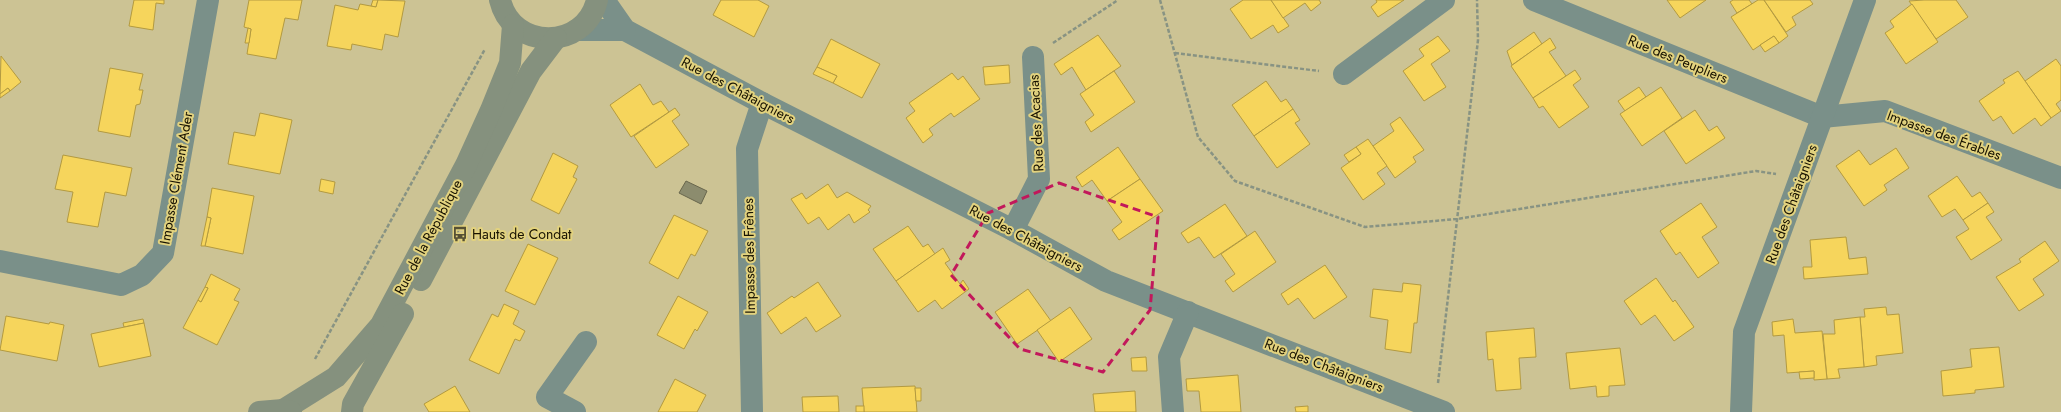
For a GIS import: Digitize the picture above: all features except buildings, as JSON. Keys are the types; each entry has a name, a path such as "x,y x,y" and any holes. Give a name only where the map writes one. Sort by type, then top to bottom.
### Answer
{"main road":[{"path":"500,0 506,16 513,25 526,34 541,39 556,38 577,30 588,20 597,0"},
{"name":"Rue de la République","path":"287,411 336,377 381,325 466,165 510,63 513,25"},
{"name":"Rue de la République","path":"352,412 353,404 456,217 531,71 556,38"},
{"path":"259,412 287,411"}],"street":[{"name":"Impasse Clément Ader","path":"0,262 121,285 142,275 163,253 208,0"},
{"name":"Rue des Châtaigniers","path":"604,0 625,30 762,103 1013,230 1106,281 1440,410"},
{"path":"1344,74 1444,0"},
{"name":"Rue des Peupliers","path":"1534,0 1822,117"},
{"name":"Rue des Châtaigniers","path":"1741,412 1744,332 1866,0"},
{"name":"Rue des Châtaigniers","path":"577,30 625,30"},
{"name":"Rue des Acacias","path":"1013,230 1039,179 1032,57"},
{"name":"Impasse des Frênes","path":"752,412 747,149 762,103"},
{"name":"Impasse des Érables","path":"1822,117 1885,112 2061,178"},
{"path":"1173,412 1169,357 1188,312"},
{"path":"575,412 547,397 586,342"}],"path":[{"path":"1032,57 1118,0"},
{"path":"1160,0 1198,137 1235,181 1365,227 1457,219 1756,171 1800,179"},
{"path":"1440,410 1457,219 1478,40 1477,0"},
{"path":"314,361 485,48 486,41"},
{"path":"1175,52 1344,74"}],"highlighted area":[{"path":"1059,183 1158,217 1150,310 1103,372 1020,349 951,275 988,213"}],"place":[{"name":"Hauts de Condat","path":"460,234"}]}
